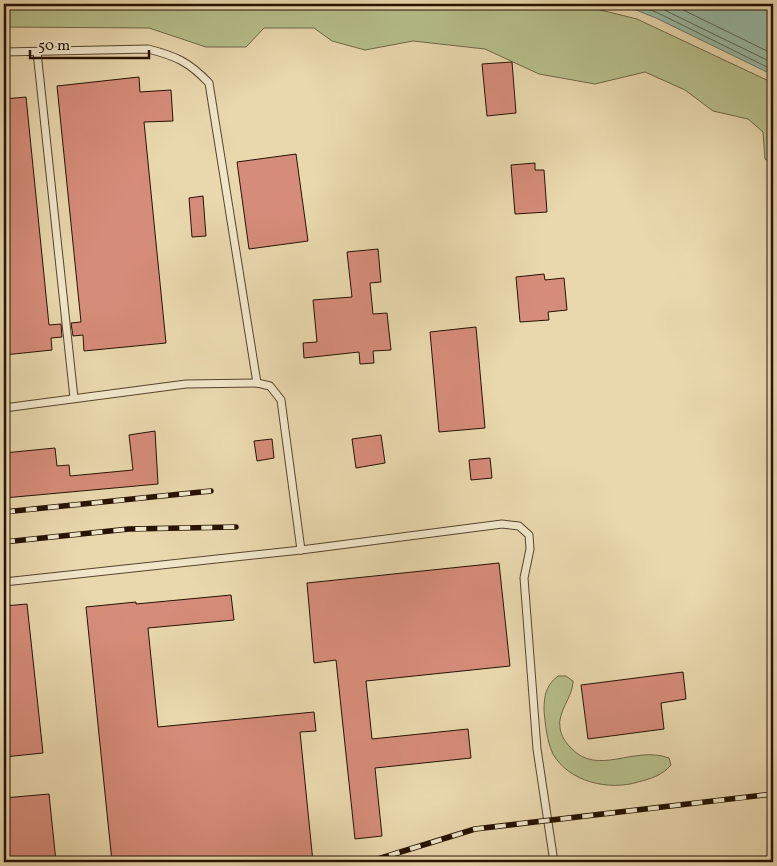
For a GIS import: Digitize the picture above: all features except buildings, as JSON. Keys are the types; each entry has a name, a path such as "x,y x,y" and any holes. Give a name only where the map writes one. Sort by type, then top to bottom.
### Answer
{"lane":[{"path":"4,52 148,49 168,54 193,66 209,83 221,146 257,384"},
{"path":"37,52 74,398"},
{"path":"4,408 186,384 257,384 270,386 281,400 300,550"},
{"path":"4,582 300,550 502,524 519,526 529,535 530,549 524,578 536,740 554,862"}],"shaded area":[{"path":"4,4 576,4 637,19 773,83 773,164 765,159 763,132 748,119 713,111 685,90 645,72 595,84 539,74 485,49 413,41 365,50 332,41 314,28 264,28 246,47 206,47 149,28 4,27"},
{"path":"558,676 566,676 573,681 571,693 560,722 563,737 571,748 582,756 593,760 656,755 669,758 671,765 652,778 627,785 615,785 591,782 579,778 560,764 551,749 544,710 546,691"}],"water":[{"path":"621,4 773,4 773,75 656,18"}],"railway":[{"path":"4,512 211,491"},
{"path":"4,542 129,529 236,527"},
{"path":"368,862 475,829 773,794"}]}
